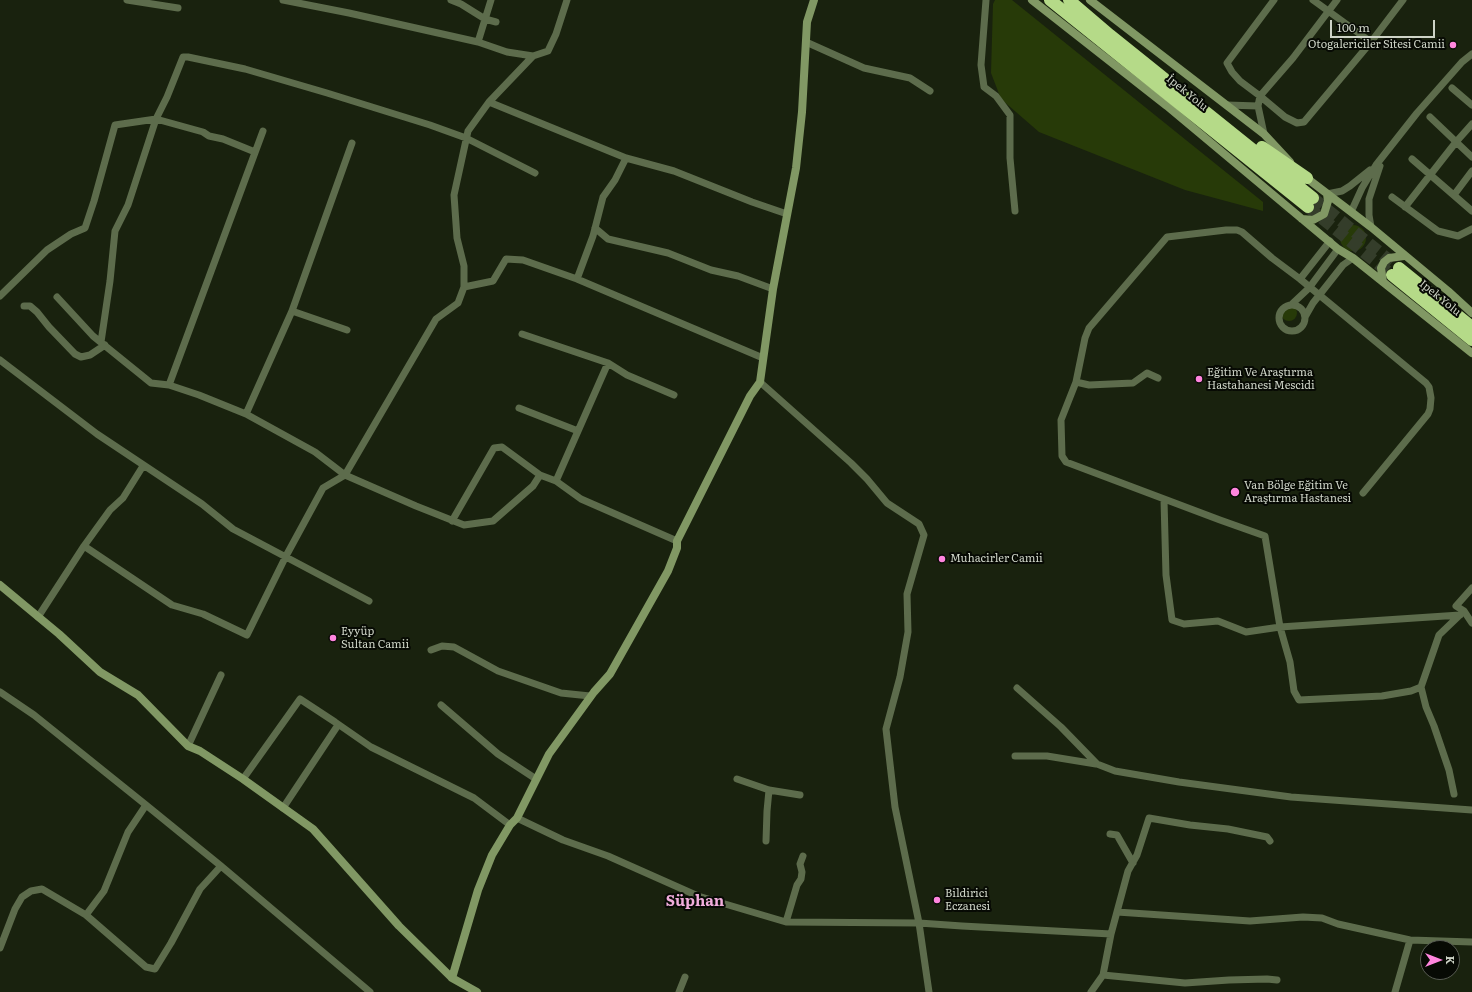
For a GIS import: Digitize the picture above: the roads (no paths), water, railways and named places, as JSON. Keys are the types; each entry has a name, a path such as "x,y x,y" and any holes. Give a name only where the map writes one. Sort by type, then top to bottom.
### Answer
{"highway":[{"name":"İpek Yolu","path":"1050,0 1310,202 1070,0"},
{"path":"1070,0 1272,154 1307,178"},
{"name":"Ipek Yolu","path":"1391,275 1472,327"},
{"name":"Ipek Yolu","path":"1391,275 1472,340"}],"street":[{"path":"127,0 178,8"},
{"path":"283,0 478,42 506,52 533,56 548,51 556,34 567,0"},
{"path":"451,0 461,4 485,19 496,22"},
{"path":"478,42 492,0"},
{"path":"452,978 478,890 492,855 510,825 518,818 549,754 590,696 610,674 668,571 677,548 677,541 750,396 760,382 773,289 797,161 802,112 807,22 814,0"},
{"path":"986,0 981,65 984,87 996,96 1010,115 1010,158 1015,211"},
{"path":"1032,0 1167,106 1338,249 1353,258 1391,275"},
{"path":"1090,0 1264,134 1307,178 1371,227 1472,313"},
{"path":"1274,0 1227,63 1232,72 1240,81 1286,117 1297,123 1304,122 1371,42 1403,0"},
{"path":"1313,0 1371,42"},
{"path":"1264,134 1258,106 1260,96 1293,58 1337,0"},
{"path":"806,42 864,68 910,78 930,91"},
{"path":"1351,212 1362,188 1385,153 1417,113 1462,62 1472,54"},
{"path":"84,546 172,605 203,614 247,634 286,556 323,488 346,475 436,319 458,302 464,287 464,266 457,238 454,195 468,131 489,102 533,56"},
{"path":"24,306 30,306 37,312 75,354 81,357 90,355 103,344 115,231 128,205 156,119 167,97 183,57 245,70 327,93 430,125 466,138 535,173"},
{"path":"1452,88 1472,105"},
{"path":"489,102 626,158 674,171 752,202 787,214"},
{"path":"1227,105 1258,106"},
{"path":"1430,117 1472,156"},
{"path":"0,296 47,250 71,234 85,228 115,125 156,119 203,132 209,136 223,139 255,152"},
{"path":"1405,207 1472,124"},
{"path":"169,385 263,131"},
{"path":"246,414 292,311 352,143"},
{"path":"1371,227 1369,198 1376,173 1385,153"},
{"path":"577,278 595,228 603,197 615,180 626,158"},
{"path":"1412,159 1472,211"},
{"path":"1327,194 1350,186 1376,165"},
{"path":"1454,195 1472,171"},
{"path":"1302,218 1313,220 1324,214 1327,194"},
{"path":"1392,197 1438,231 1458,236 1472,229"},
{"path":"595,228 608,239 668,254 711,270 738,276 773,289"},
{"path":"1363,493 1428,414 1431,404 1430,393 1426,383 1242,232 1237,230 1226,230 1167,236 1089,328 1085,338 1076,382 1061,420 1062,456 1066,462 1164,500 1265,536 1280,627 1290,662 1294,691 1298,700 1382,696 1411,691 1421,687"},
{"path":"1300,279 1330,241"},
{"path":"1338,249 1310,288 1279,313 1282,326 1290,330 1294,330 1302,326 1305,317 1319,295 1343,265 1353,258"},
{"path":"1404,256 1389,258 1384,262 1381,268 1391,275 1472,353"},
{"path":"464,287 493,281 506,259 523,260 577,278 763,358"},
{"path":"1448,291 1472,307"},
{"path":"57,297 93,336 151,383 169,385 199,395 246,414 315,452 346,475 452,521 464,525 493,521 533,486 540,475"},
{"path":"1292,304 1300,307 1303,310 1305,317"},
{"path":"292,311 347,330"},
{"path":"522,334 608,363 627,375 674,395"},
{"path":"0,360 97,434 202,504 233,529 369,601"},
{"path":"556,481 608,363"},
{"path":"1076,382 1089,385 1133,383 1147,373 1158,378"},
{"path":"760,382 851,463 887,503 919,524 924,536 907,594 908,632 900,677 886,729 895,806 919,922 930,992"},
{"path":"519,408 578,431"},
{"path":"452,521 494,448 502,447 540,475 556,481 581,499 677,541"},
{"path":"38,617 84,546 110,510 123,498 143,466"},
{"path":"1164,500 1166,575 1172,620 1184,624 1218,621 1246,632 1280,627 1462,613"},
{"path":"0,585 100,672 138,695 188,746 200,751 243,779 313,829 399,926 452,978 477,992"},
{"path":"1472,588 1456,606 1472,623"},
{"path":"1454,794 1449,770 1426,707 1421,687 1439,635 1462,613"},
{"path":"431,650 442,646 454,646 498,671 561,693 590,696"},
{"path":"188,746 221,675"},
{"path":"1017,688 1061,726 1097,764"},
{"path":"0,692 34,715 146,805 221,866 370,992"},
{"path":"243,779 300,700 371,747 474,798 510,825"},
{"path":"441,704 498,754 536,779"},
{"path":"283,808 338,725"},
{"path":"1015,756 1047,756 1097,764 1115,771 1284,797 1472,810"},
{"path":"737,779 769,790 800,795"},
{"path":"766,841 769,790"},
{"path":"86,915 104,891 128,832 146,805"},
{"path":"518,818 563,840 608,856 698,896 786,922 919,922 962,926 1111,934"},
{"path":"1091,992 1102,975 1111,934 1128,871 1137,855 1149,818 1190,825 1228,829 1267,837 1270,841"},
{"path":"1110,834 1117,835 1133,863"},
{"path":"786,922 797,885 801,879 802,872 800,864 803,856"},
{"path":"0,948 15,909 22,897 31,891 42,889 86,915 146,967 155,969 200,889 221,866"},
{"path":"1117,912 1250,921 1303,917 1322,918 1338,924 1410,940 1472,942"},
{"path":"1395,992 1410,940"},
{"path":"1102,975 1185,982 1267,979 1277,980"},
{"path":"679,992 685,977"}],"tunnel":[{"path":"1313,198 1399,268"},
{"path":"1308,207 1392,275"}],"place":[{"name":"Otogalericiler Sitesi Camii","path":"1453,45"},
{"name":"Eğitim Ve Araştırma Hastahanesi Mescidi","path":"1199,379"},
{"name":"Van Bölge Eğitim Ve Araştırma Hastanesi","path":"1235,492"},
{"name":"Muhacirler Camii","path":"942,559"},
{"name":"Eyyüp Sultan Camii","path":"333,638"},
{"name":"Bildirici Eczanesi","path":"937,900"}],"district":[{"name":"Süphan","path":"695,902"}]}
